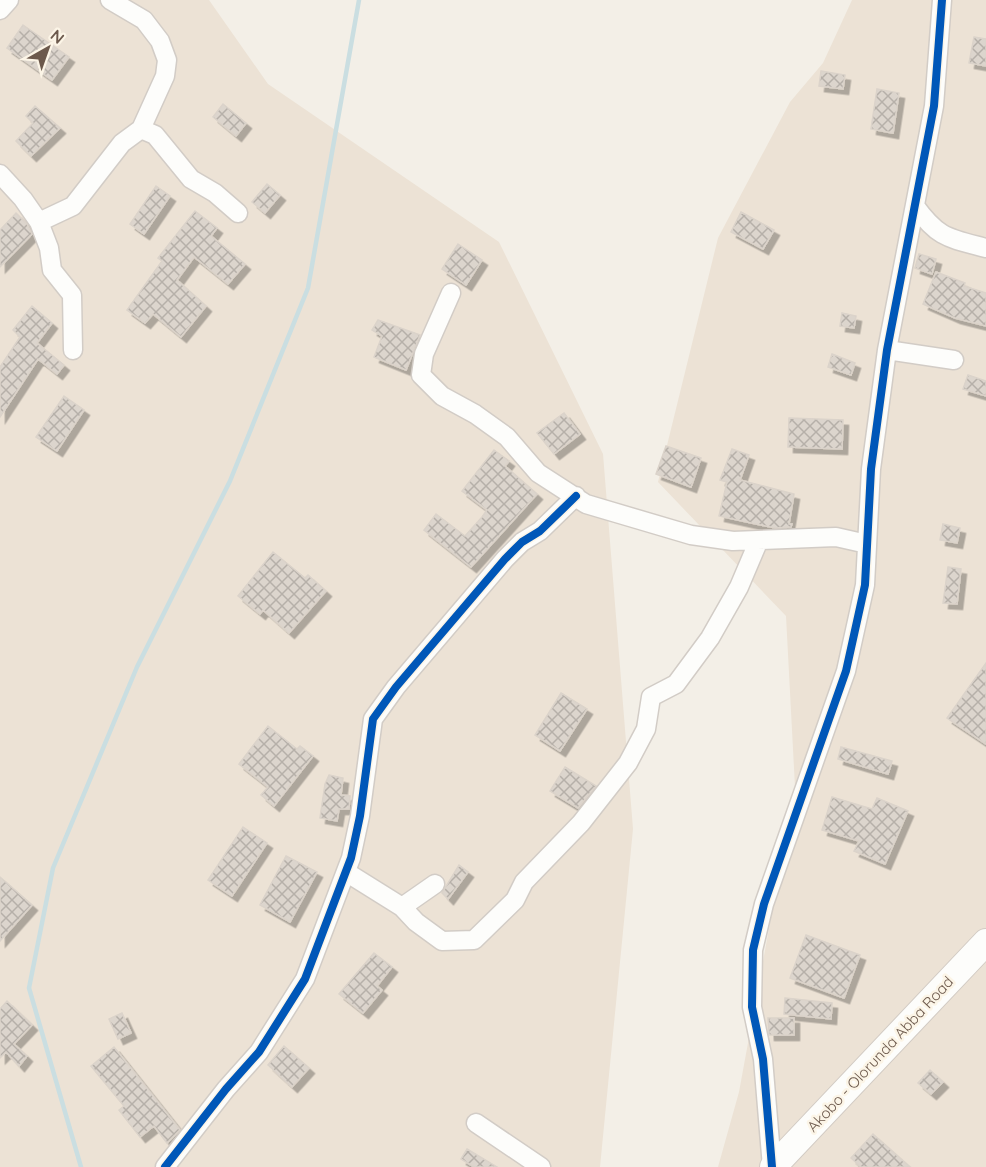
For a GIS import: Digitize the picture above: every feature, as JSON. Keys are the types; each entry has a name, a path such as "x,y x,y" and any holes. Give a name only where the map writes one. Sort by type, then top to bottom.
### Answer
{"main road":[{"name":"Akobo - Olorunda Abba Road","path":"773,1167 986,942"}],"street":[{"path":"0,10 9,0"},
{"path":"39,222 73,206 122,143 141,129 165,76 167,60 160,41 144,20 110,0"},
{"path":"773,1167 763,1059 752,1007 753,950 764,903 846,671 865,585 871,469 888,350 934,106 942,0"},
{"path":"141,129 155,135 191,179 215,193 238,213"},
{"path":"0,174 23,199 39,222 49,248 52,270 72,295 74,350"},
{"path":"915,206 931,228 946,237 986,248"},
{"path":"451,293 424,354 421,375 442,396 476,414 507,437 538,473 586,504 691,535 733,541 836,537 867,544"},
{"path":"888,350 954,360"},
{"path":"165,1167 226,1089 260,1052 305,979 346,872 360,816 373,719 396,687 505,559 522,542 540,531 576,496"},
{"path":"346,872 402,907 416,922 442,941 474,940 515,900 524,882 581,823 628,763 646,729 651,697 676,684 710,638 739,586 759,540"},
{"path":"402,907 435,884"},
{"path":"476,1123 541,1167"}],"shaded area":[{"path":"0,0 209,0 268,84 499,242 603,454 633,829 600,1167 0,1167"},
{"path":"852,0 986,0 986,1167 718,1167 739,1092 795,787 786,616 658,482 718,238 790,102 823,63"}],"building":[{"path":"23,25 69,57 52,80 7,48"},
{"path":"974,37 986,39 986,66 969,63"},
{"path":"821,71 845,75 843,89 819,86"},
{"path":"877,89 899,93 893,133 871,129"},
{"path":"223,104 246,123 236,136 213,117"},
{"path":"35,106 60,128 31,156 16,141 33,123 26,116"},
{"path":"267,184 280,195 265,213 252,202"},
{"path":"156,186 170,196 144,234 130,224"},
{"path":"195,211 217,228 211,236 245,264 228,284 194,257 177,280 206,306 181,337 153,314 145,323 127,310 162,261 158,258"},
{"path":"741,212 774,230 763,249 731,232"},
{"path":"16,213 27,224 32,234 0,267 0,230"},
{"path":"458,244 482,260 466,285 442,269"},
{"path":"919,254 936,259 932,274 915,268"},
{"path":"936,272 965,283 964,286 986,293 986,326 955,318 923,304"},
{"path":"32,306 52,323 37,343 64,365 57,374 38,359 0,417 0,367 20,337 13,330"},
{"path":"842,313 856,316 854,328 840,326"},
{"path":"378,320 420,335 406,370 374,357 382,336 372,330"},
{"path":"832,354 855,363 851,375 828,367"},
{"path":"968,375 986,381 986,396 963,389"},
{"path":"64,396 84,410 57,451 36,437"},
{"path":"564,413 580,434 554,454 537,433"},
{"path":"789,418 843,420 842,449 788,447"},
{"path":"666,446 701,458 691,487 656,474"},
{"path":"732,449 749,455 740,480 794,494 789,524 792,524 791,527 775,528 719,516 727,482 720,480"},
{"path":"494,450 509,461 505,466 537,494 471,567 424,530 436,514 465,536 482,517 487,510 462,491"},
{"path":"943,524 960,528 957,543 940,540"},
{"path":"273,552 305,578 308,575 326,591 289,633 263,610 260,614 238,596"},
{"path":"948,567 961,569 957,604 943,603"},
{"path":"986,663 986,744 947,718"},
{"path":"561,693 587,709 560,751 535,735"},
{"path":"268,726 297,749 300,746 313,756 274,806 261,795 268,787 239,764"},
{"path":"841,747 892,761 888,774 838,759"},
{"path":"565,767 596,786 578,808 550,791"},
{"path":"329,775 343,778 341,795 350,796 349,809 339,809 337,821 320,818 325,784"},
{"path":"832,797 872,809 877,798 908,811 885,864 854,851 859,841 822,830"},
{"path":"243,827 267,843 232,896 208,880"},
{"path":"286,856 317,872 290,922 260,905"},
{"path":"459,865 468,872 448,899 442,893"},
{"path":"0,877 32,905 0,941"},
{"path":"806,935 860,955 844,998 790,978"},
{"path":"374,953 392,967 377,986 382,990 363,1013 339,994"},
{"path":"785,998 832,1003 831,1019 784,1014"},
{"path":"7,1001 32,1025 14,1044 27,1056 19,1066 6,1052 0,1058 0,1009"},
{"path":"122,1013 131,1033 118,1039 109,1019"},
{"path":"768,1018 794,1018 794,1035 769,1035"},
{"path":"284,1046 309,1068 292,1087 268,1065"},
{"path":"114,1047 180,1130 167,1143 154,1126 140,1137 119,1110 124,1106 91,1066"},
{"path":"930,1070 943,1082 931,1094 918,1083"},
{"path":"873,1134 910,1167 861,1167 851,1158"},
{"path":"467,1149 497,1167 474,1167 461,1159"}],"waterway":[{"path":"81,1167 29,988 53,868 137,667 230,481 308,288 359,0"}],"cycle path":[{"path":"772,1167 763,1059 752,1007 753,950 764,904 846,671 865,585 871,469 887,350 934,106 942,0"},
{"path":"165,1167 226,1089 259,1052 305,979 351,858 360,816 373,719 396,687 505,559 522,542 540,531 576,496"}]}
